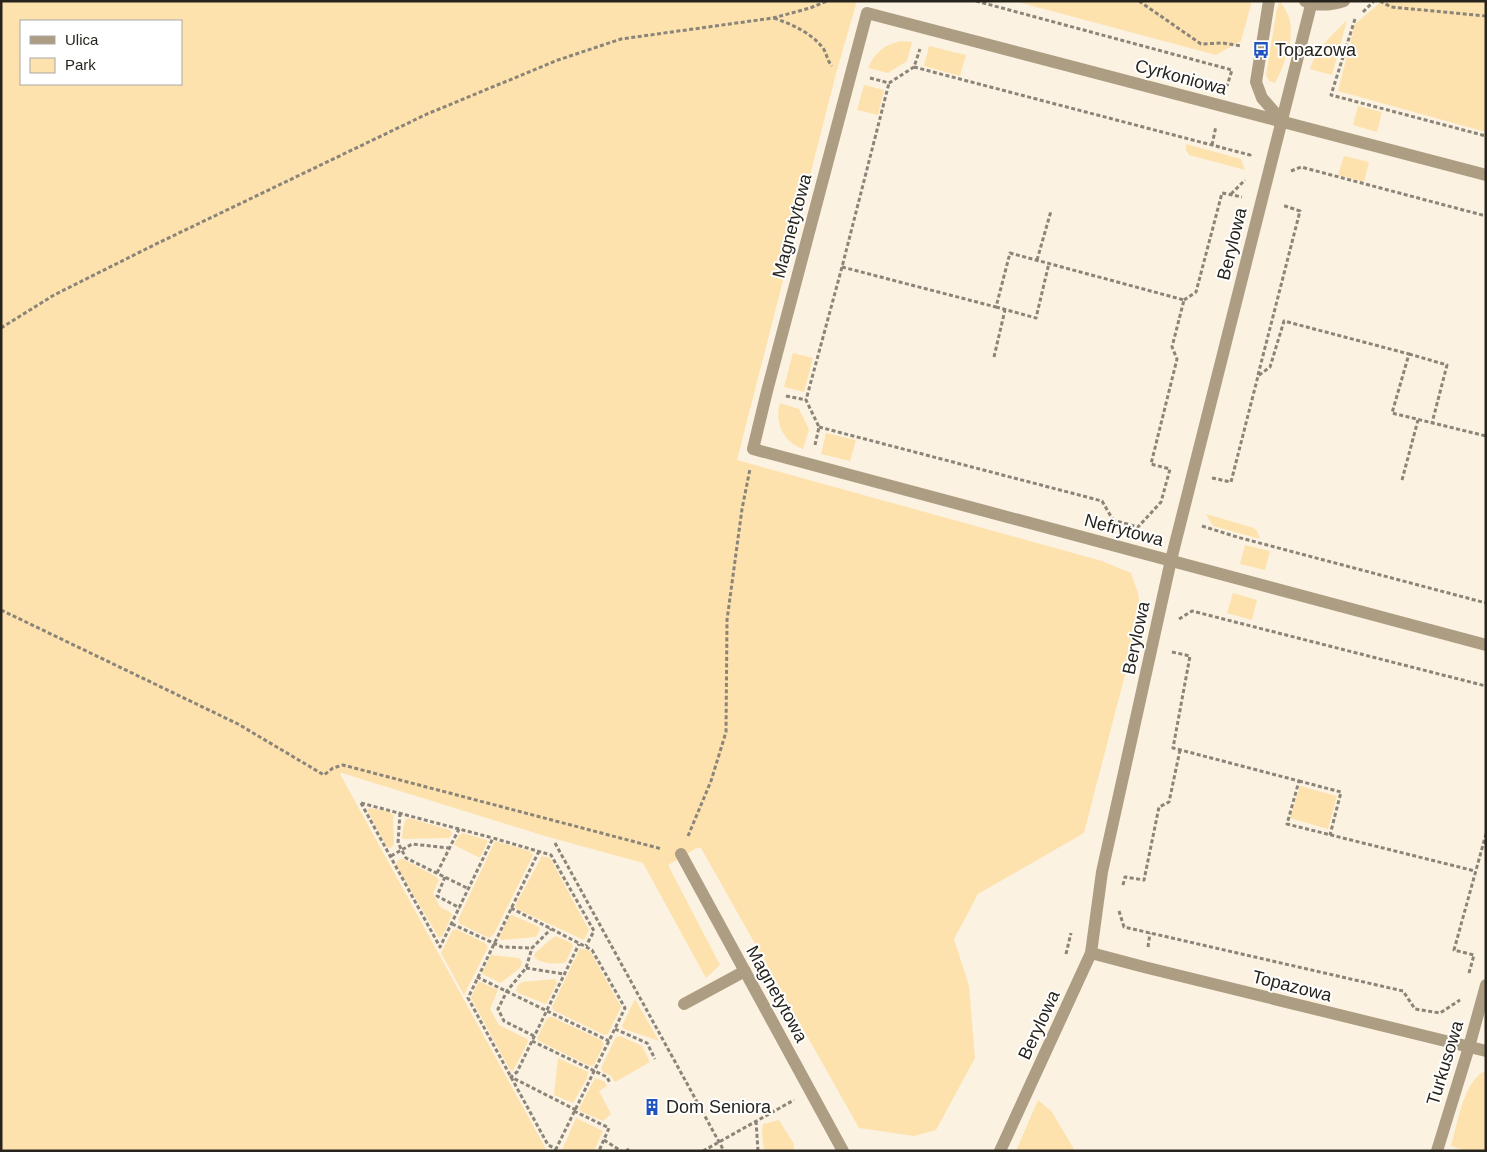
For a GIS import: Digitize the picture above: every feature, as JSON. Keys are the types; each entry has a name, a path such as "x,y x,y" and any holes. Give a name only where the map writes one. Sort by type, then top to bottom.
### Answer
{"street":[{"path":"1269,1 1256,82 1262,98 1283,122"},
{"path":"1310,2 1329,6 1344,1"},
{"name":"Berylowa","path":"1000,1151 1091,953 1102,872 1170,560 1260,201 1283,122 1310,2"},
{"name":"Cyrkoniowa","path":"867,13 1486,175"},
{"name":"Magnetytowa","path":"753,450 769,382 867,13"},
{"name":"Nefrytowa","path":"753,450 1486,645"},
{"name":"Magnetytowa","path":"681,854 843,1151"},
{"name":"Topazowa","path":"1091,953 1144,968 1486,1051"},
{"path":"684,1004 745,971"},
{"name":"Turkusowa","path":"1437,1151 1486,985"}],"path":[{"path":"1,328 54,295 154,245 427,114 558,60 621,39 773,18 810,8 827,1"},
{"path":"976,1 1232,70 1224,94"},
{"path":"1139,1 1145,3 1201,44 1223,43 1261,50"},
{"path":"1374,1 1353,21 1331,94 1486,136"},
{"path":"1380,1 1391,7 1486,16"},
{"path":"773,18 793,25 810,35 824,49 830,64 837,70"},
{"path":"813,453 819,426 806,400 889,83 914,67 921,44"},
{"path":"914,67 1250,155 1250,162"},
{"path":"864,77 889,83"},
{"path":"1212,145 1217,120"},
{"path":"1288,172 1301,167 1486,216"},
{"path":"1231,194 1248,176"},
{"path":"1113,520 1138,527 1162,502 1170,469 1152,464 1177,359 1172,347 1184,300 1196,292 1222,193 1244,197"},
{"path":"1210,486 1212,478 1231,482 1300,211 1280,205 1282,197"},
{"path":"1037,260 1051,211"},
{"path":"996,308 1010,253 1184,300"},
{"path":"842,266 1036,318 1049,263"},
{"path":"994,357 1005,310"},
{"path":"1258,376 1270,367 1284,322 1447,364 1432,423"},
{"path":"1409,354 1392,413 1486,436"},
{"path":"781,395 806,400"},
{"path":"1402,480 1418,420"},
{"path":"819,426 1102,501 1113,520 1112,526"},
{"path":"1,610 238,724 324,775 333,768 343,765 681,854 711,781 726,732 727,620 742,509 753,450"},
{"path":"1204,519 1202,527 1486,603"},
{"path":"1178,620 1192,611 1486,686"},
{"path":"1173,644 1172,652 1190,656 1173,748 1341,792 1330,835"},
{"path":"1122,893 1125,877 1144,880 1159,807 1169,802 1180,750"},
{"path":"1299,781 1287,824 1475,871"},
{"path":"494,838 440,947 361,803 458,828 494,838 539,851 551,855 594,931 586,946"},
{"path":"400,813 398,844 406,858 469,889"},
{"path":"437,873 458,828"},
{"path":"1468,974 1474,955 1454,950 1486,834"},
{"path":"555,843 724,1151"},
{"path":"391,856 412,844 449,848"},
{"path":"510,908 592,950 625,1008 558,1150 548,1145 468,998 510,908 539,851"},
{"path":"445,877 437,896 460,908"},
{"path":"1118,909 1124,927 1403,991 1415,1009 1440,1012 1460,1001 1463,992"},
{"path":"452,924 502,947 532,948"},
{"path":"534,1036 504,1021 498,1009 507,991 526,968 532,948 551,929"},
{"path":"511,1077 517,1072 579,944"},
{"path":"526,968 564,974"},
{"path":"477,977 609,1041"},
{"path":"615,1029 646,1043 655,1059"},
{"path":"532,1041 607,1077 610,1083"},
{"path":"511,1077 609,1128 599,1151"},
{"path":"703,1151 811,1091"},
{"path":"756,1121 758,1151"},
{"path":"604,1140 621,1151"}],"green space":[{"path":"1,1 857,1 837,70 737,460 1102,561 1131,573 1138,593 1141,613 1084,833 978,894 954,939 969,986 975,1058 936,1130 914,1136 859,1128 701,848 697,848 668,865 720,965 706,978 643,863 545,836 342,773 340,774 547,1151 1,1151"},
{"path":"1014,1 1252,1 1241,41 1216,55"},
{"path":"1280,1 1286,11 1291,29 1284,62 1275,83 1269,81 1266,75 1277,8"},
{"path":"1382,1 1486,1 1486,132 1338,91 1355,24"},
{"path":"1347,20 1332,75 1310,69 1320,49"},
{"path":"901,41 912,42 907,61 888,73 868,68 881,50"},
{"path":"929,46 966,55 960,76 924,66"},
{"path":"864,85 884,90 878,115 857,110"},
{"path":"1358,106 1382,112 1377,132 1353,125"},
{"path":"1186,144 1241,159 1245,170 1189,155 1186,150"},
{"path":"1344,156 1369,162 1364,182 1338,175"},
{"path":"793,353 813,358 804,392 784,387"},
{"path":"780,403 799,409 809,429 803,449 791,442 782,431 778,418"},
{"path":"826,433 856,440 850,461 821,454"},
{"path":"1206,514 1254,528 1260,539 1213,526"},
{"path":"1245,545 1270,551 1265,570 1240,564"},
{"path":"1233,593 1257,600 1252,620 1227,613"},
{"path":"1300,786 1337,796 1328,829 1290,818"},
{"path":"370,808 390,812 393,815 394,844 391,848 387,847 367,810"},
{"path":"409,818 450,830 452,834 449,838 403,839 405,820"},
{"path":"463,833 487,840 480,858 454,845 459,835"},
{"path":"495,841 530,851 533,855 494,934 489,938 460,924 458,920"},
{"path":"542,856 550,858 589,930 584,940 517,909 515,906"},
{"path":"403,859 439,880 433,893 440,907 452,915 443,935 439,938 396,865 398,860"},
{"path":"512,915 539,927 540,930 536,937 502,940 499,938 509,917"},
{"path":"456,929 485,943 488,947 464,995 441,953 452,931"},
{"path":"555,936 572,943 573,946 566,962 549,963 534,957 535,953"},
{"path":"580,948 590,951 621,1007 608,1034 604,1035 553,1010 552,1007"},
{"path":"491,955 519,958 522,962 521,967 501,983 482,974"},
{"path":"555,979 557,983 546,1004 518,993 516,990 522,982"},
{"path":"478,982 498,990 490,1009 499,1025 527,1039 528,1042 513,1071 510,1070 471,998"},
{"path":"635,999 659,1041 624,1029 622,1026"},
{"path":"552,1017 601,1040 604,1044 594,1065 590,1066 539,1041 537,1038 547,1018"},
{"path":"620,1036 642,1046 650,1062 615,1082 601,1068 616,1037"},
{"path":"558,1058 588,1072 587,1078 573,1103 554,1095"},
{"path":"1486,1070 1486,1151 1466,1151 1451,1146 1462,1104 1467,1093 1478,1076"},
{"path":"595,1078 604,1081 607,1086 599,1091 611,1114 603,1121 579,1109"},
{"path":"1038,1100 1052,1112 1075,1151 1016,1151"},
{"path":"576,1118 603,1131 594,1151 562,1150"},
{"path":"779,1120 794,1144 794,1151 764,1151 763,1124"}],"place":[{"name":"Topazowa","path":"1261,50"},
{"name":"Dom Seniora","path":"652,1107"}]}
